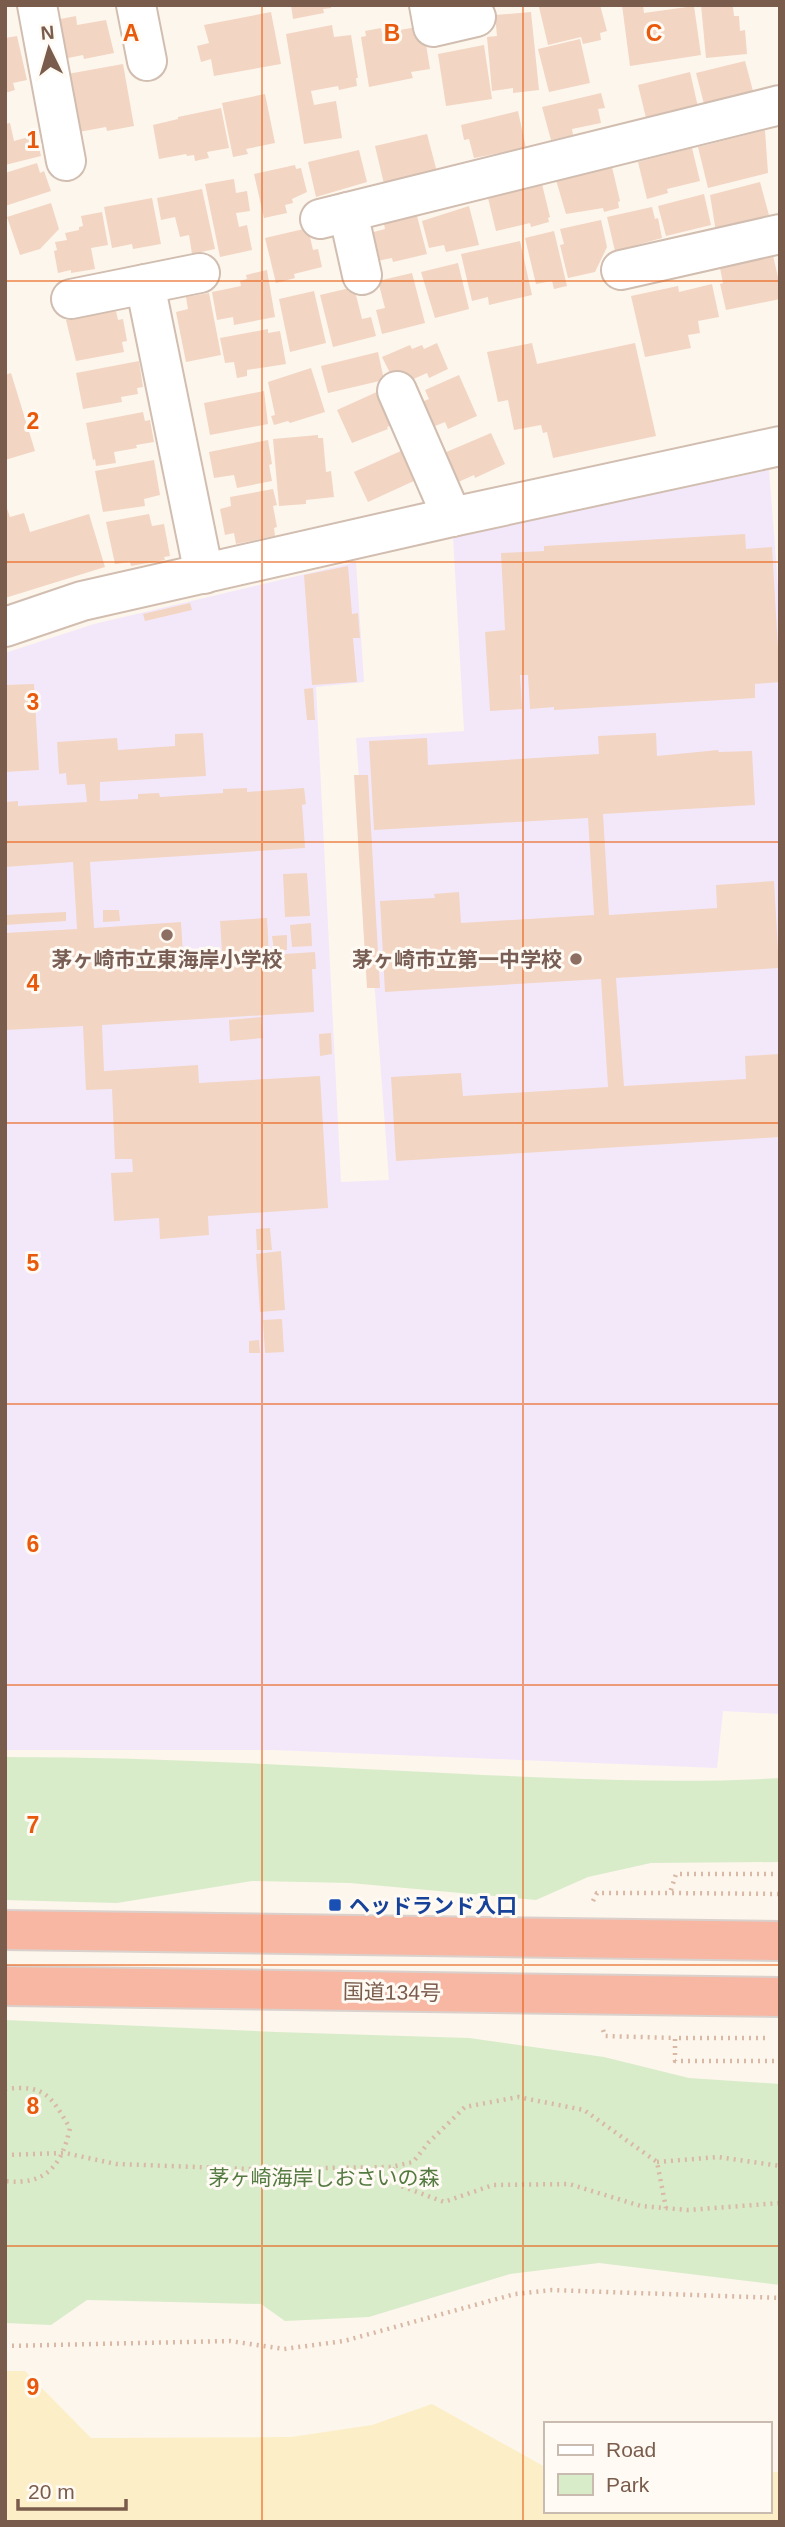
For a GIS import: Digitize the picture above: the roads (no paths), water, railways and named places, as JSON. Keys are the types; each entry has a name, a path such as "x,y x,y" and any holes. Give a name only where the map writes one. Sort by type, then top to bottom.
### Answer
{"highway":[{"path":"5,1930 780,1941"},
{"name":"国道134号","path":"5,1986 780,1997"}],"street":[{"path":"37,5 66,161"},
{"path":"136,5 147,61"},
{"path":"429,5 433,27 476,17"},
{"path":"362,275 334,216 780,105"},
{"path":"621,270 780,234"},
{"path":"71,299 200,273"},
{"path":"145,284 204,574"},
{"path":"397,391 452,517"},
{"path":"5,627 82,601 780,446"}],"place":[{"name":"茅ヶ崎市立東海岸小学校","path":"167,935"},
{"name":"茅ヶ崎市立第一中学校","path":"576,959"},
{"name":"ヘッドランド入口","path":"335,1905"}],"park label":[{"name":"茅ヶ崎海岸しおさいの森","path":"324,2177"}]}
